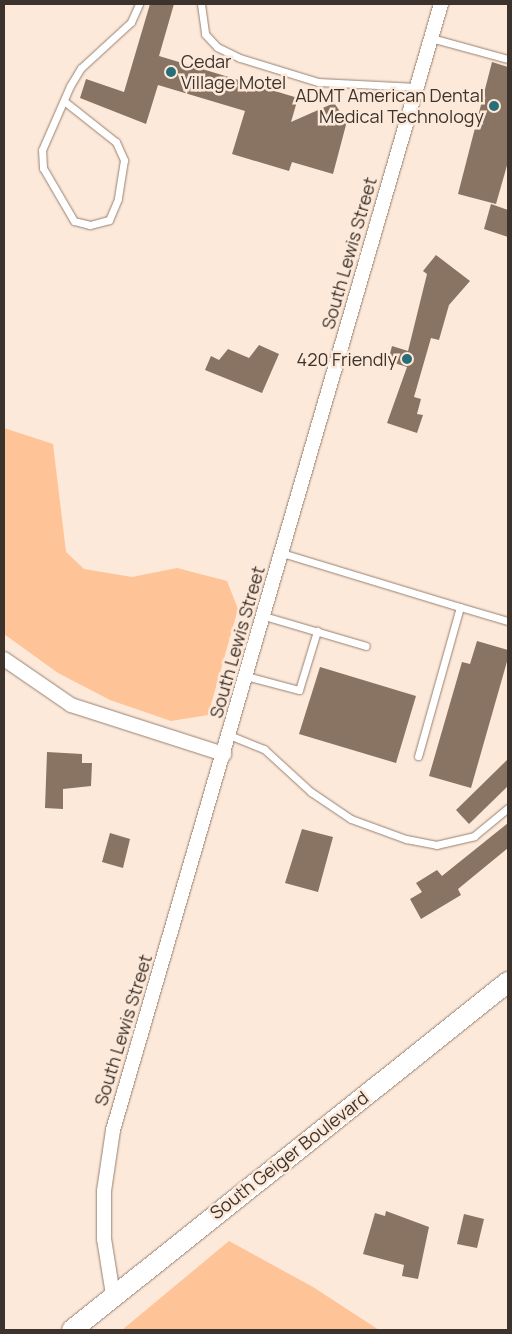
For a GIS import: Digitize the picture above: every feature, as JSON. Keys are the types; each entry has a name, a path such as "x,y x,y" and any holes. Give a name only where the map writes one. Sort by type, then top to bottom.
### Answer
{"street":[{"name":"South Lewis Street","path":"113,1295 104,1239 104,1192 113,1130 441,4"},
{"path":"4,659 71,704 224,754"},
{"name":"South Geiger Boulevard","path":"72,1330 113,1295 508,982"}],"lane":[{"path":"64,101 116,142 124,160 109,220 90,225 74,221 43,168 42,150 64,101 81,68 130,22 139,4"},
{"path":"201,4 205,34 217,47 240,58 318,82 417,87"},
{"path":"431,38 508,59"},
{"path":"282,553 508,621"},
{"path":"418,756 460,607"},
{"path":"264,616 366,646"},
{"path":"246,676 300,690 317,631"},
{"path":"229,735 264,749 311,792 351,818 406,840 436,845 474,836 508,808"}],"shaded area":[{"path":"4,428 53,444 66,552 84,569 132,577 177,568 227,581 238,609 208,715 171,721 110,700 58,673 4,634"},
{"path":"229,1241 313,1287 379,1330 122,1330"}],"building":[{"path":"150,4 174,4 159,56 298,98 291,122 334,103 347,121 333,174 292,162 289,171 232,154 245,111 158,85 146,124 80,98 86,79 124,92"},
{"path":"492,62 508,67 508,162 496,204 458,194"},
{"path":"491,204 508,210 508,237 484,229"},
{"path":"436,255 470,281 449,305 439,340 431,338 414,397 421,399 417,414 423,415 417,433 387,423 407,367 388,361 392,346 408,351 427,274 423,271"},
{"path":"259,345 279,354 262,393 205,370 211,356 219,360 228,349 249,358"},
{"path":"477,641 508,650 508,658 471,788 429,776 462,662 470,664"},
{"path":"320,667 416,696 396,763 299,734"},
{"path":"47,752 82,754 82,763 92,763 91,786 63,789 63,809 45,808"},
{"path":"508,759 508,786 469,824 456,810"},
{"path":"508,823 508,848 458,889 461,895 421,919 410,899 422,892 416,883 437,870 442,876"},
{"path":"302,829 333,837 318,892 285,883"},
{"path":"110,833 130,839 123,868 102,862"},
{"path":"386,1211 429,1227 418,1279 402,1276 404,1265 363,1254 375,1213 385,1216"},
{"path":"464,1214 484,1219 477,1248 457,1244"}],"place":[{"name":"Cedar Village Motel","path":"171,72"},
{"name":"ADMT American Dental Medical Technology","path":"494,106"},
{"name":"420 Friendly","path":"407,359"}]}
